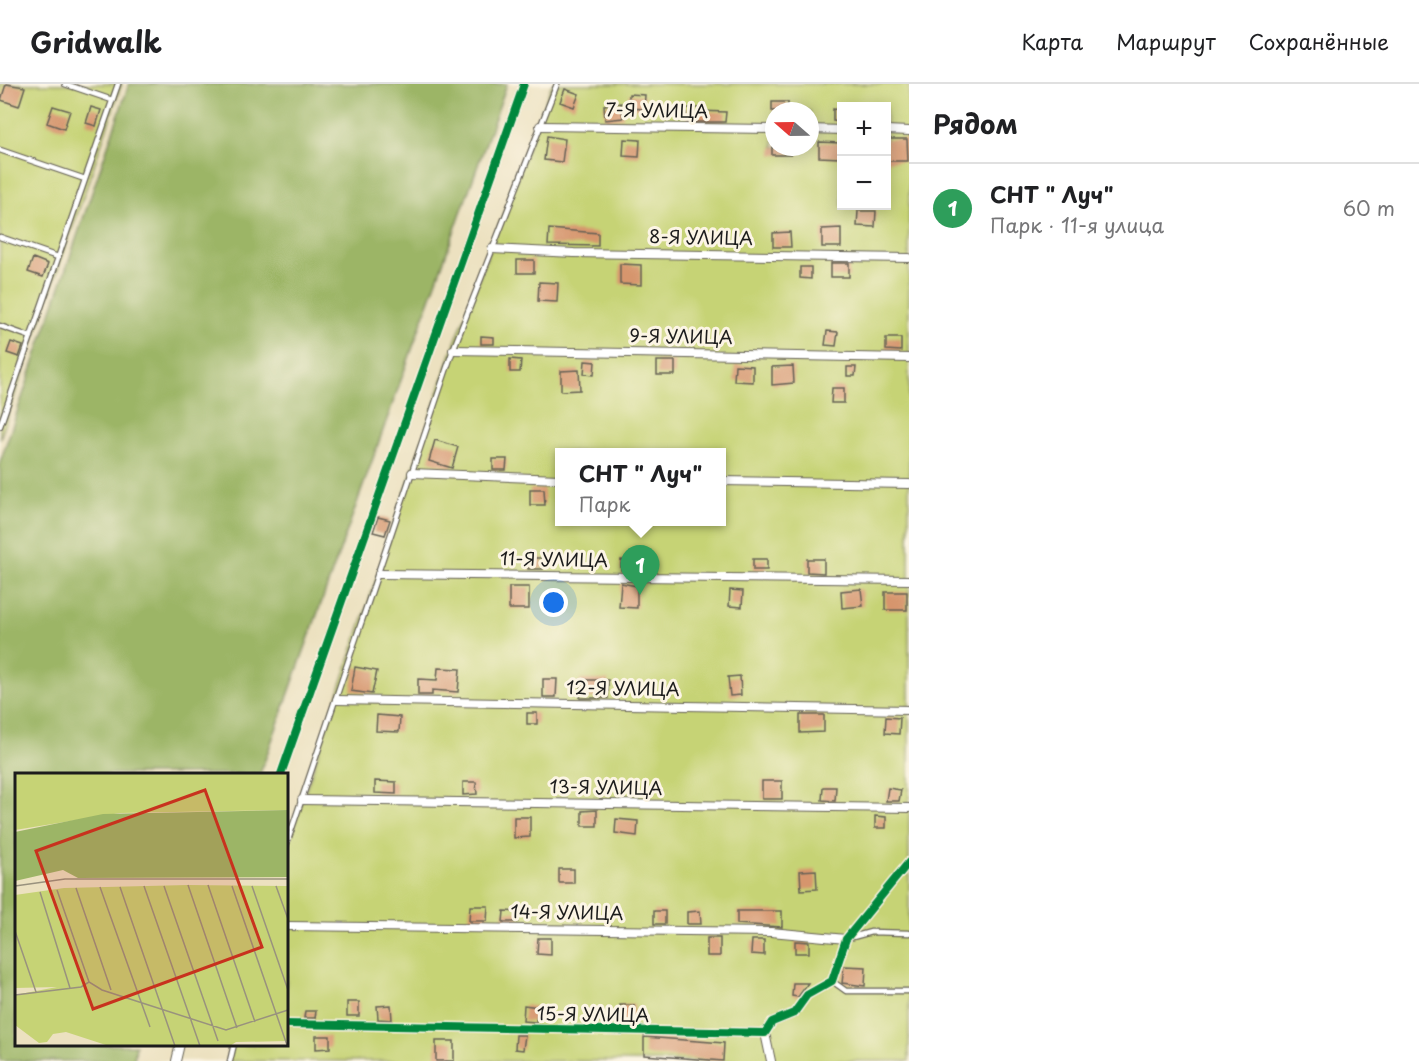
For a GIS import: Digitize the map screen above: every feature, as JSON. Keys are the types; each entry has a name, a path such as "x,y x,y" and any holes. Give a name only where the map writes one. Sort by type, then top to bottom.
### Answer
{"street":[{"path":"281,773 524,84"},
{"name":"7-Я УЛИЦА","path":"540,126 765,129"},
{"path":"819,129 837,130"},
{"path":"891,130 909,131"},
{"name":"8-Я УЛИЦА","path":"492,249 574,253 909,258"},
{"name":"9-Я УЛИЦА","path":"453,350 909,358"},
{"path":"412,473 555,479"},
{"path":"726,481 909,484"},
{"name":"11-Я УЛИЦА","path":"379,574 909,580"},
{"name":"12-Я УЛИЦА","path":"337,700 909,710"},
{"name":"13-Я УЛИЦА","path":"303,800 909,808"},
{"path":"771,1061 765,1033 772,1022 795,1013 807,995 832,981 846,939 909,862"},
{"name":"14-Я УЛИЦА","path":"288,926 771,932 846,939"},
{"name":"15-Я УЛИЦА","path":"288,1024 765,1033"},
{"path":"176,1061 180,1046"}],"lane":[{"path":"65,84 112,100"},
{"path":"0,426 118,84"},
{"path":"288,841 453,350 556,84"},
{"path":"0,150 85,179"},
{"path":"0,237 58,257"},
{"path":"0,326 31,337"},
{"path":"846,939 871,932 909,933"},
{"path":"832,981 846,991 909,990"},
{"path":"230,1061 234,1046"}],"green space":[{"path":"0,84 122,84 0,439"},
{"path":"129,84 507,84 260,773 15,773 15,1046 136,1046 134,1061 0,1061 0,462"},
{"path":"552,84 909,84 909,1061 228,1061 232,1046 288,1046 288,844 453,348"}],"building":[{"path":"6,84 25,87 19,106 1,100"},
{"path":"565,89 579,94 574,107 560,102"},
{"path":"629,94 645,95 644,109 629,108"},
{"path":"621,103 623,118 605,120 604,105"},
{"path":"53,106 70,111 64,129 47,123"},
{"path":"91,107 101,110 96,126 86,123"},
{"path":"686,108 726,112 725,122 687,122"},
{"path":"833,109 837,109 837,121 833,121"},
{"path":"547,136 565,139 562,162 544,160"},
{"path":"624,139 640,140 639,157 623,156"},
{"path":"891,139 907,139 908,161 891,161"},
{"path":"819,142 837,143 837,158 819,156"},
{"path":"858,211 876,211 875,227 857,226"},
{"path":"841,228 841,247 822,247 822,229"},
{"path":"549,229 598,233 598,246 548,245"},
{"path":"790,232 791,247 773,247 773,233"},
{"path":"33,258 48,264 43,277 28,272"},
{"path":"517,260 534,260 534,273 517,273"},
{"path":"831,263 849,263 849,277 831,277"},
{"path":"620,264 641,265 641,285 620,284"},
{"path":"800,267 811,267 811,279 800,278"},
{"path":"539,282 558,283 557,302 538,301"},
{"path":"827,331 838,332 836,346 825,345"},
{"path":"481,336 494,337 494,344 481,344"},
{"path":"886,338 901,338 901,351 886,350"},
{"path":"11,342 23,346 19,357 7,353"},
{"path":"510,359 521,360 520,372 510,372"},
{"path":"585,361 595,362 594,375 584,374"},
{"path":"657,361 675,361 675,375 657,375"},
{"path":"735,365 753,366 753,382 734,381"},
{"path":"793,366 794,383 772,385 772,367"},
{"path":"847,367 856,367 855,376 847,376"},
{"path":"579,370 580,390 561,391 561,371"},
{"path":"832,388 844,388 844,403 831,403"},
{"path":"435,440 458,447 452,468 429,461"},
{"path":"493,459 507,459 506,470 493,470"},
{"path":"530,489 544,489 545,505 530,505"},
{"path":"378,517 390,520 385,535 373,532"},
{"path":"528,558 543,558 543,569 528,569"},
{"path":"753,559 767,559 767,570 753,570"},
{"path":"807,559 824,559 824,573 807,572"},
{"path":"621,560 634,561 634,571 621,570"},
{"path":"621,583 637,586 637,608 619,607"},
{"path":"509,587 529,587 529,609 509,609"},
{"path":"861,589 863,606 842,608 841,591"},
{"path":"730,590 743,591 742,607 729,606"},
{"path":"885,592 907,592 907,610 885,610"},
{"path":"355,667 377,671 372,694 351,691"},
{"path":"438,668 460,669 458,692 432,690 432,695 418,695 418,679 437,680"},
{"path":"740,676 741,695 730,696 728,677"},
{"path":"543,679 557,679 556,697 543,697"},
{"path":"580,680 608,680 608,698 580,698"},
{"path":"527,713 537,713 537,724 527,724"},
{"path":"377,715 400,717 399,732 376,731"},
{"path":"800,715 824,715 824,732 800,733"},
{"path":"886,717 900,718 899,734 885,733"},
{"path":"375,781 396,782 396,794 375,793"},
{"path":"762,781 782,781 782,799 762,799"},
{"path":"463,782 476,782 477,794 463,795"},
{"path":"823,787 836,787 835,801 822,800"},
{"path":"888,788 901,790 899,801 886,801"},
{"path":"597,810 597,826 582,826 582,811"},
{"path":"875,816 886,817 886,828 875,828"},
{"path":"514,817 530,817 530,837 514,838"},
{"path":"616,819 638,821 637,836 615,833"},
{"path":"559,869 574,869 574,883 559,883"},
{"path":"816,870 817,889 801,890 800,871"},
{"path":"470,906 488,906 487,921 469,921"},
{"path":"504,911 519,912 518,922 503,922"},
{"path":"654,911 665,911 665,924 654,924"},
{"path":"700,911 701,924 687,924 687,912"},
{"path":"737,911 782,911 782,927 737,924"},
{"path":"538,938 551,938 551,955 537,954"},
{"path":"707,938 720,938 720,956 707,956"},
{"path":"752,940 764,940 764,955 751,954"},
{"path":"795,941 809,942 809,953 795,953"},
{"path":"844,966 866,967 865,986 842,983"},
{"path":"793,983 808,983 798,997 792,996"},
{"path":"347,1002 359,1002 359,1016 347,1016"},
{"path":"391,1005 392,1020 378,1019 377,1006"},
{"path":"524,1005 538,1007 536,1022 523,1021"},
{"path":"620,1005 634,1005 634,1023 620,1022"},
{"path":"305,1011 316,1011 315,1018 304,1018"},
{"path":"516,1035 525,1035 523,1050 515,1049"},
{"path":"316,1036 330,1036 330,1048 316,1049"},
{"path":"644,1037 724,1043 723,1061 644,1055"},
{"path":"436,1041 454,1041 454,1061 436,1061"}],"cycle path":[{"path":"281,773 524,84"},
{"path":"288,1024 765,1033 772,1022 794,1013 807,995 832,981 846,939 909,862"}],"place":[{"name":"СНТ \" Луч\"","path":"640,595"}]}
